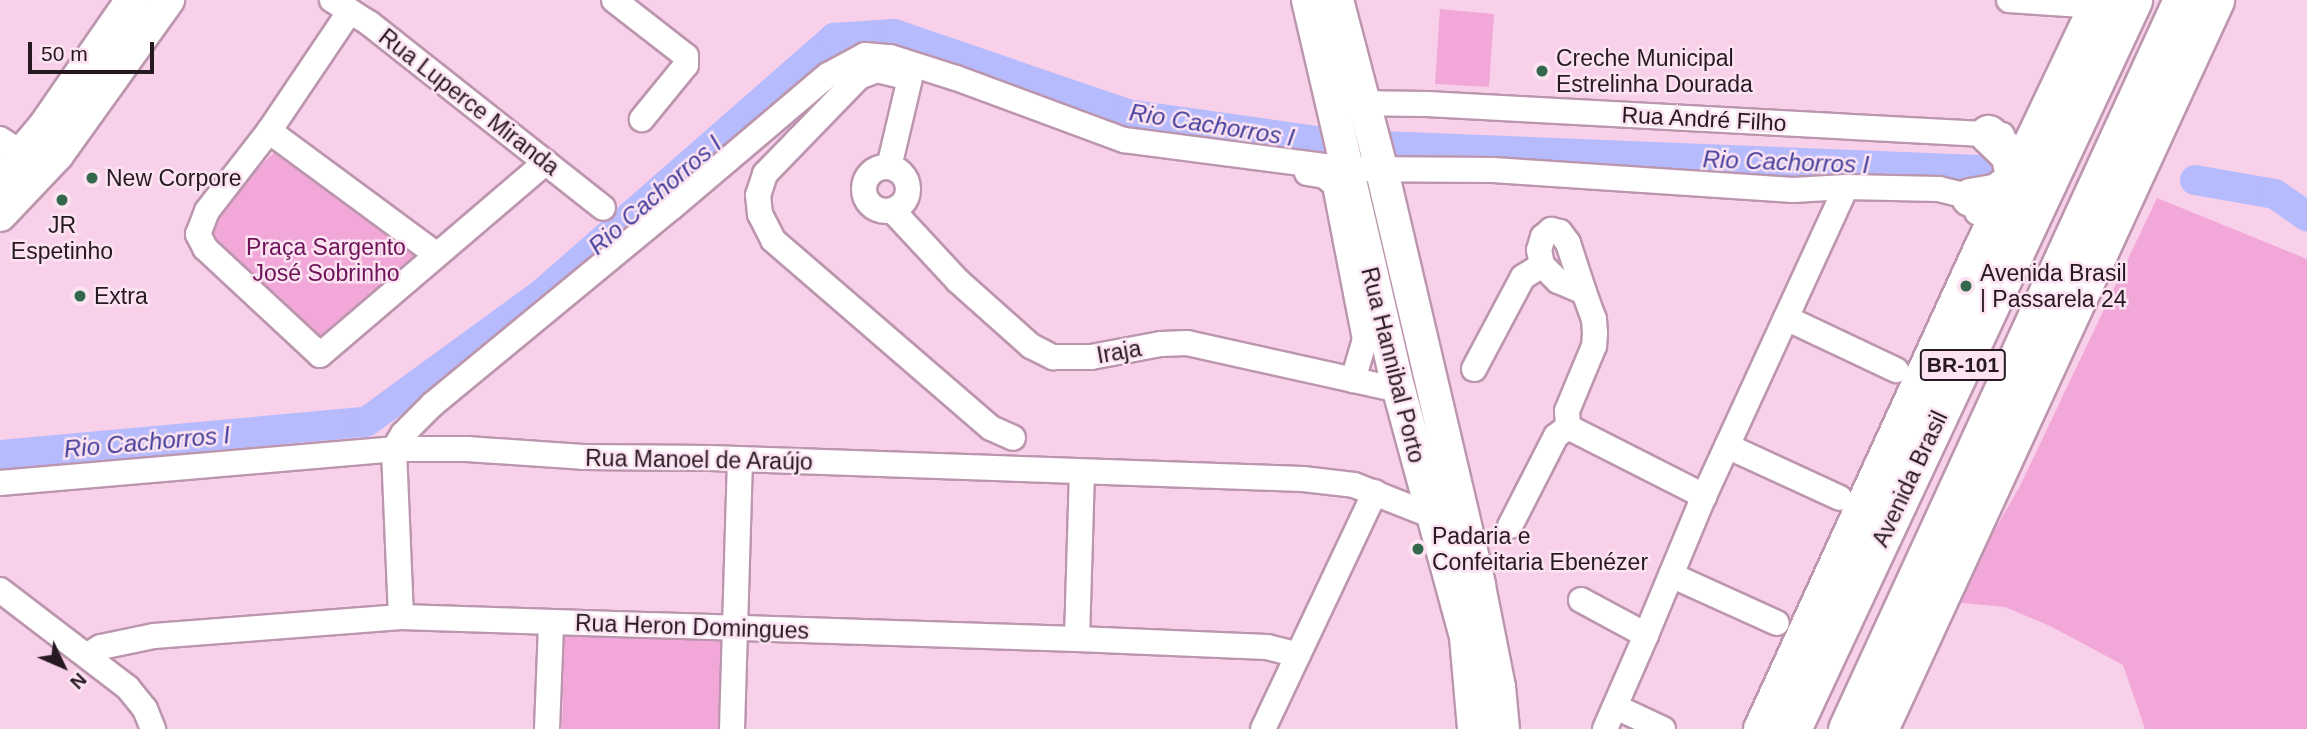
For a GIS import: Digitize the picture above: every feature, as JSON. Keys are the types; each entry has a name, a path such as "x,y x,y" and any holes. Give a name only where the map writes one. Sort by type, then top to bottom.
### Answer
{"highway":[{"name":"Avenida Brasil","path":"1792,729 2133,0"},
{"name":"Avenida Brasil","path":"1847,729 2182,0"},
{"path":"2143,83 2189,0"},
{"name":"BR-101","path":"1879,729 2216,0"},
{"name":"Avenida Brasil","path":"1762,729 2098,3"},
{"path":"1974,198 1997,192 2015,179 2010,154 1987,134"}],"main road":[{"path":"0,179 12,146 132,0"},
{"path":"0,215 57,155 168,0"},
{"name":"Rua Hannibal Porto","path":"1308,0 1398,390 1407,501 1466,637 1474,729"},
{"name":"Rua Hannibal Porto","path":"1337,0 1382,171 1457,489 1499,687 1503,729"}],"street":[{"path":"614,0 686,57 686,65 642,119"},
{"path":"2009,0 2098,3"},
{"path":"341,6 269,131 200,224 198,234 205,248 320,355 546,162"},
{"name":"Rua Luperce Miranda","path":"341,6 603,208"},
{"path":"401,617 394,449 403,434 433,404 828,75 865,55 890,57 956,78 1124,140 1347,169 1493,170 1793,190 1846,187 1938,189 1974,198 1982,249"},
{"path":"1013,438 991,428 773,240 760,214 758,195 765,174 859,77 877,70 910,78 1128,145 1325,176 1335,185 1365,338 1353,380"},
{"path":"890,167 910,78"},
{"name":"Rua André Filho","path":"1332,104 1364,102 2034,138"},
{"path":"269,131 436,254"},
{"path":"890,167 900,172 907,181 908,193 903,204 893,211 874,208 863,191 870,173 890,167"},
{"path":"1663,729 1610,718 1704,496 1846,187"},
{"name":"Iraja","path":"893,211 958,281 1031,345 1052,357 1091,357 1161,344 1186,343 1398,390"},
{"path":"1568,427 1567,411 1594,346 1594,320 1568,243 1559,232 1551,230 1543,237 1539,250 1542,265 1558,281 1584,292"},
{"path":"1474,369 1523,277 1542,265"},
{"path":"1786,317 1896,370"},
{"path":"1568,427 1704,496"},
{"path":"1510,526 1556,436 1568,427"},
{"path":"1727,446 1840,498"},
{"name":"Rua Manoel de Araújo","path":"0,482 394,449 467,449 583,457 1314,480 1345,483 1407,501 1464,522"},
{"path":"732,729 740,460"},
{"path":"1077,639 1082,472"},
{"name":"Rua Manoel de Araújo","path":"1407,501 1457,489"},
{"path":"1263,729 1298,655 1407,501"},
{"path":"1671,575 1777,623"},
{"path":"0,590 89,655 137,698 153,729"},
{"path":"1581,600 1646,635"},
{"name":"Rua Heron Domingues","path":"89,655 101,647 154,636 401,617 1268,647 1298,655"},
{"path":"547,729 551,623"}],"green space":[{"path":"1440,9 1494,14 1489,87 1435,84"},
{"name":"Praça Sargento José Sobrinho","path":"278,149 427,255 323,347 200,224"},
{"path":"2157,198 2307,259 2307,729 2145,729 2123,665 2050,626 2005,607 1953,602 2020,486"},
{"path":"564,636 722,637 718,729 562,729"}],"waterway":[{"name":"Rio Cachorros I","path":"0,455 366,422 544,292 834,38 894,34 1127,114 1317,141"},
{"name":"Rio Cachorros I","path":"1382,146 1980,170"},
{"name":"Rio Cachorros I","path":"2195,180 2275,194 2307,216"}],"place":[{"name":"Creche Municipal Estrelinha Dourada","path":"1542,71"},
{"name":"New Corpore","path":"92,178"},
{"name":"JR Espetinho","path":"62,200"},
{"name":"Avenida Brasil | Passarela 24","path":"1966,286"},
{"name":"Extra","path":"80,296"},
{"name":"Padaria e Confeitaria Ebenézer","path":"1418,549"}]}
